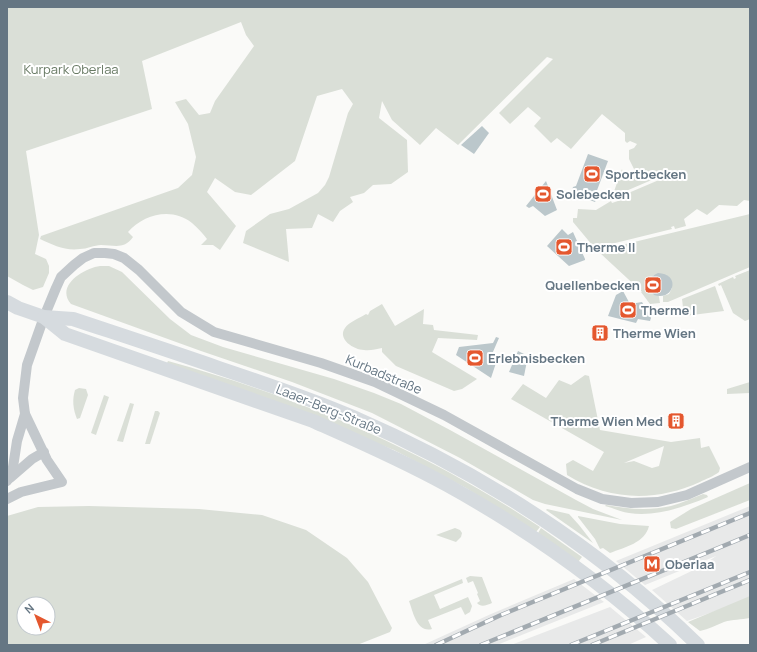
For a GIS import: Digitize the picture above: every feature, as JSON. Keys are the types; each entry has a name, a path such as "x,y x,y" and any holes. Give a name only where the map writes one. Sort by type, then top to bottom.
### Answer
{"main road":[{"name":"Laaer-Berg-Straße","path":"7,302 18,308 44,317 73,319 254,380 352,417 407,442 459,469 518,504 590,554 640,593 698,645"},
{"name":"Laaer-Berg-Straße","path":"44,317 65,334 279,408 346,435 441,482 484,506 596,582 670,645"}],"street":[{"name":"Kurbadstraße","path":"25,414 23,398 27,365 44,317 61,277 67,270 83,258 94,254 114,254 124,258 139,270 181,312 214,332 321,363 375,382 444,415 577,488 602,499 631,503 658,502 687,495 750,466"},
{"path":"7,498 21,492 62,482 51,468 25,414"},
{"path":"7,481 13,467 17,441 25,414"},
{"path":"7,481 32,459 44,452"}],"shaded area":[{"path":"482,126 489,133 474,154 461,145"},
{"name":"Sportbecken","path":"588,154 608,161 596,193 598,196 595,202 571,193 573,187 576,186"},
{"name":"Solebecken","path":"546,181 557,210 545,216 533,206 529,208 526,206"},
{"name":"Therme II","path":"562,229 568,235 573,232 585,260 569,266 547,246"},
{"name":"Quellenbecken","path":"658,273 670,278 672,282 672,287 666,295 654,295 649,288 650,279"},
{"name":"Therme I","path":"623,291 630,304 642,302 651,318 650,321 638,319 636,323 608,316 616,295"},
{"name":"Erlebnisbecken","path":"496,337 499,338 489,361 496,363 491,378 456,355 459,347 493,343"},
{"path":"518,351 528,356 524,376 509,372"},
{"path":"750,506 750,599 687,621 652,590 702,566 716,556 645,585 616,561"},
{"path":"574,579 604,602 497,645 423,645 491,614"},
{"path":"610,607 646,637 628,645 511,645"}],"green space":[{"name":"Kurpark Oberlaa","path":"7,7 750,7 750,201 744,200 737,206 719,205 707,215 697,209 684,219 686,226 675,229 674,226 671,227 672,229 603,246 593,246 573,222 573,218 577,218 578,209 596,210 611,201 612,203 618,201 617,198 619,197 673,174 672,171 657,177 656,175 653,177 654,179 612,197 622,169 623,175 630,180 636,173 629,159 629,150 634,148 637,144 630,141 627,143 625,141 625,133 602,114 571,149 557,138 551,143 534,126 541,118 528,107 510,124 499,113 553,59 547,57 458,145 436,128 420,145 392,120 382,101 379,118 407,140 408,172 391,184 373,185 364,193 350,197 353,202 340,211 333,222 318,214 312,228 286,229 289,262 243,243 246,231 270,214 289,209 318,193 325,185 329,177 348,113 353,104 342,89 317,96 295,161 251,195 235,192 215,178 207,192 236,226 220,250 213,245 201,245 207,239 192,223 176,215 167,214 150,217 142,221 128,232 133,237 130,241 126,244 118,246 98,245 83,249 69,249 40,239 41,236 178,188 192,175 196,157 188,124 175,102 186,99 199,115 210,113 215,101 254,46 246,35 241,22 142,61 152,109 26,151 39,235 35,254 46,259 49,266 49,273 43,287 33,290 7,276"},
{"path":"750,214 750,267 668,302 663,302 663,296 669,294 672,288 653,275 660,303 650,304 641,292 642,291 600,253 605,249"},
{"path":"100,266 109,266 122,272 170,319 191,335 223,347 334,379 401,404 593,509 622,520 545,504 533,500 460,458 372,413 292,382 71,304 67,297 69,285 86,270"},
{"path":"750,270 750,319 745,321 733,313 721,285 719,286 718,284 733,277 734,279 736,278 735,276"},
{"path":"715,286 724,311 684,316 682,299"},
{"path":"382,304 395,326 424,309 423,324 433,325 434,330 478,335 477,340 438,338 432,352 477,379 462,389 454,391 396,366 382,352 382,348 360,350 351,346 343,336 345,328 366,314 368,315 370,311"},
{"path":"168,361 265,391 360,429 452,474 540,527 536,532 466,488 394,450 167,363"},
{"path":"585,375 589,376 600,430 671,442 700,438 701,448 709,446 720,468 719,472 683,489 667,493 633,496 599,490 583,484 567,475 566,464 573,460 593,471 604,452 511,399 523,384 546,398 559,380 571,385","holes":["664,446 659,466 652,468 634,461 624,463"]},
{"path":"750,382 750,393 727,394 727,389"},
{"path":"79,388 86,389 88,395 80,418 77,419 73,397 75,390"},
{"path":"104,395 109,397 96,435 91,433"},
{"path":"130,403 134,404 123,442 117,441"},
{"path":"155,411 160,413 150,444 145,444"},
{"path":"750,483 750,500 676,529 671,528 670,522 691,509"},
{"path":"703,494 707,495 708,497 680,508 649,514 626,512 605,506 655,509 675,505"},
{"path":"89,506 199,509 262,515 306,530 347,558 368,582 392,628 390,632 357,645 7,645 7,516 38,507"},
{"path":"546,510 569,514 593,543"},
{"path":"578,516 620,524 649,526 643,537 634,544 610,553 603,548 600,549 595,539"},
{"path":"455,528 460,530 462,533 461,537 456,542 436,535"},
{"path":"541,528 582,557 578,562 538,533"},
{"path":"470,576 482,577 492,603 482,606 477,603 480,601 473,581 468,583 466,578"},
{"path":"462,579 463,583 434,595 440,609 468,597 472,606 470,612 465,615 461,607 428,620 432,629 423,628 419,625 416,621 409,601"},
{"path":"750,596 750,618 727,621 700,631 688,622"}],"railway":[{"path":"436,645 501,615 750,513"},
{"path":"481,645 750,535"},
{"path":"571,645 750,572"},
{"path":"592,645 750,580"}],"place":[{"name":"Sportbecken","path":"592,174"},
{"name":"Solebecken","path":"543,194"},
{"name":"Therme II","path":"564,247"},
{"name":"Quellenbecken","path":"653,285"},
{"name":"Therme I","path":"628,310"},
{"name":"Therme Wien","path":"600,333"},
{"name":"Erlebnisbecken","path":"475,358"},
{"name":"Therme Wien Med","path":"676,421"},
{"name":"Oberlaa","path":"652,564"}]}
